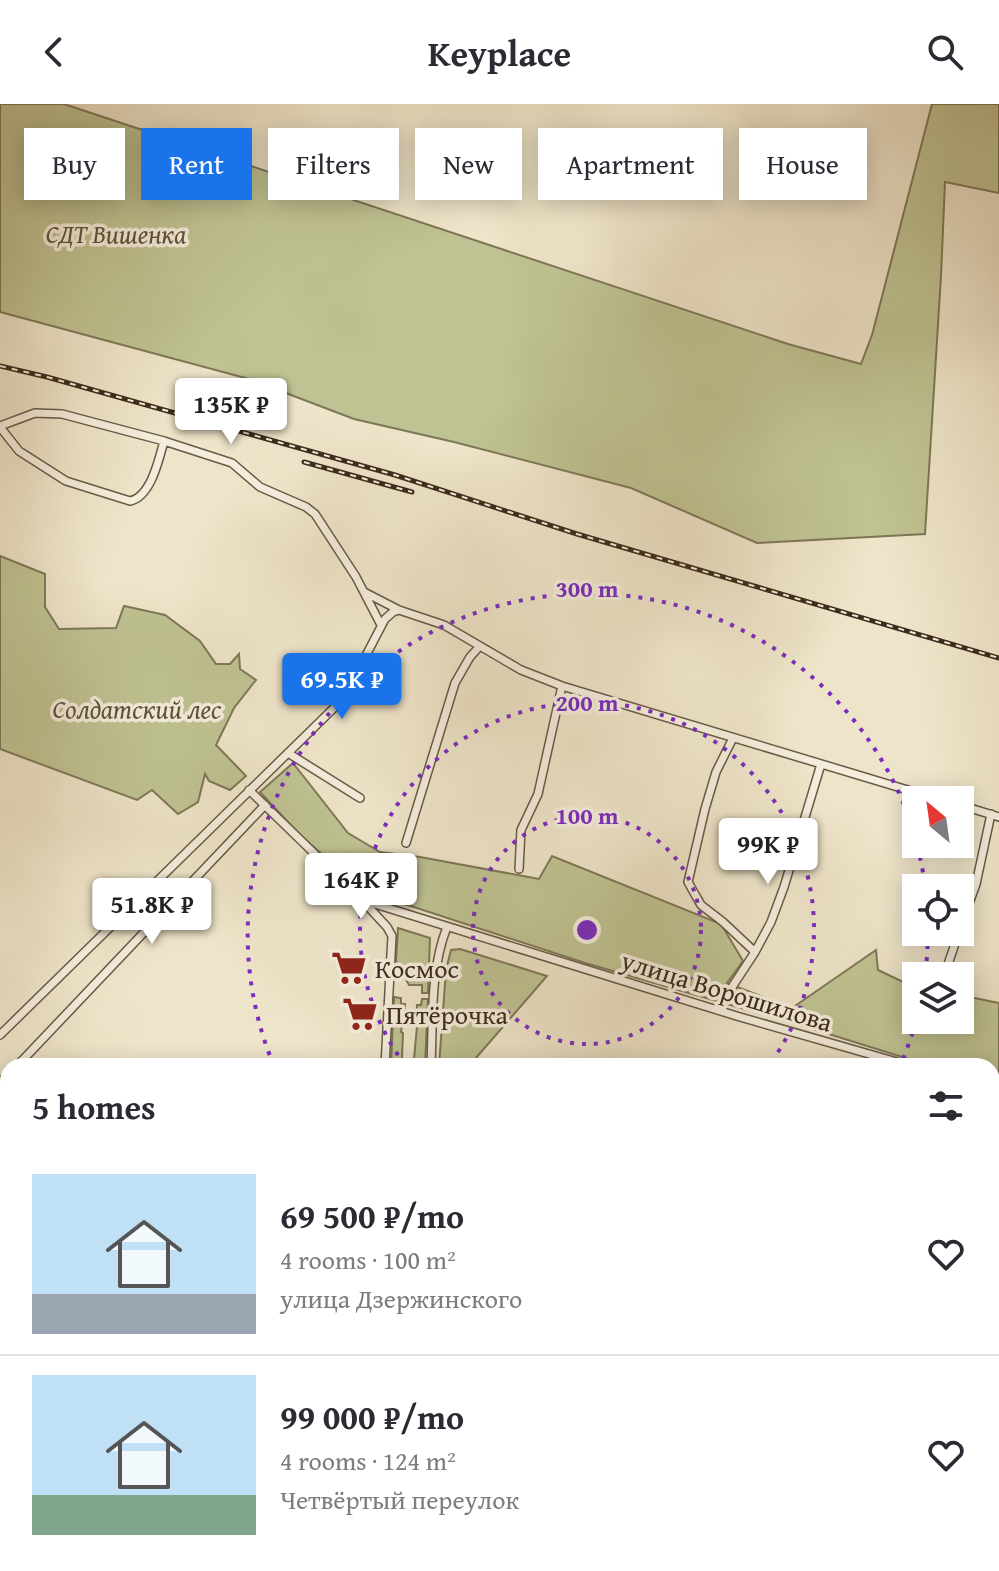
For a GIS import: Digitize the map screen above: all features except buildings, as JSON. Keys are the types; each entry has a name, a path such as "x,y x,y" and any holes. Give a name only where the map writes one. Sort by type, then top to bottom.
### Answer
{"street":[{"path":"164,441 145,493 130,501 66,481 19,451 0,427 35,413 62,414 164,441 232,463 260,487 306,507 322,523 381,625"},
{"path":"364,592 399,610 444,625 521,670 562,686 902,788"},
{"path":"0,1035 340,702 381,625 389,615 399,610"},
{"path":"406,843 455,683 479,647"},
{"path":"519,869 521,830 538,794 562,686"},
{"path":"733,738 716,772 688,882 701,905 755,952"},
{"path":"288,753 360,798"},
{"path":"717,1010 771,922 821,764"},
{"name":"улица Ворошилова","path":"249,790 357,895 392,910 883,1058"},
{"path":"25,1058 265,805"},
{"path":"974,809 995,815 974,889"},
{"path":"357,895 392,936 385,1058"},
{"path":"431,1058 435,978 438,954 447,927"}],"green space":[{"name":"СДТ Вишенка","path":"0,104 64,104 141,130 141,200 252,200 252,166 268,172 268,200 354,200 788,344 861,364 872,335 932,104 999,104 999,193 945,182 925,534 757,543 631,488 354,419 249,379 0,312"},
{"name":"Солдатский лес","path":"0,556 45,574 45,607 59,629 116,628 124,606 165,615 200,641 216,664 230,664 239,654 240,669 256,680 234,708 216,745 246,776 230,790 209,781 205,774 198,802 178,814 152,790 137,800 0,749"},
{"path":"293,763 348,833 380,852 539,879 552,856 721,924 743,961 727,983 792,1008 876,950 878,970 902,982 902,1034 974,1034 974,998 999,1003 999,1058 905,1058 585,963 362,890 298,833 260,792"},
{"path":"398,928 430,938 428,993 422,993 422,985 409,985 396,961"},
{"path":"460,949 547,976 476,1058 440,1058 446,970 451,950"},
{"path":"394,997 401,998 401,1004 405,1004 401,1032 402,1058 391,1058"},
{"path":"422,999 428,999 425,1058 414,1058 417,1005 421,1005"}],"railway":[{"path":"0,366 395,475 577,534 999,658"},
{"path":"304,462 412,492"}],"place":[{"name":"Космос","path":"349,968"},
{"name":"Пятёрочка","path":"360,1014"}]}
